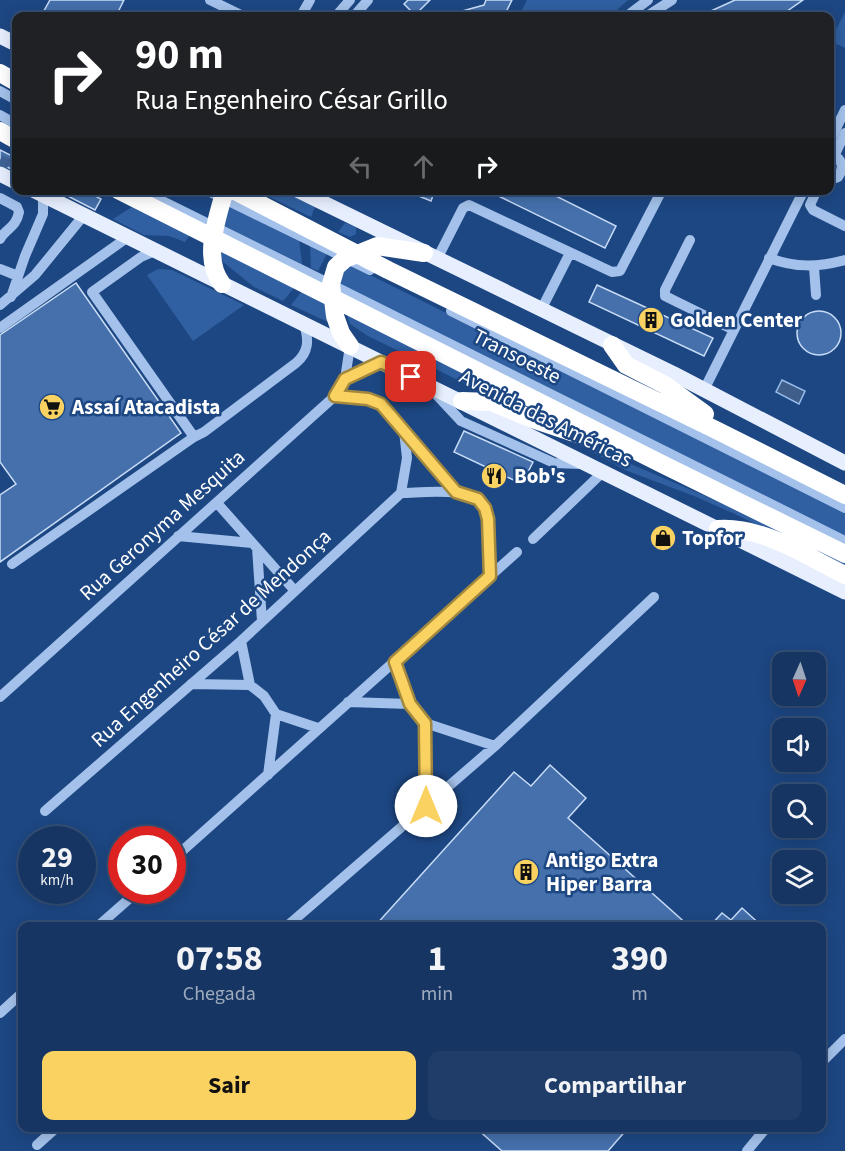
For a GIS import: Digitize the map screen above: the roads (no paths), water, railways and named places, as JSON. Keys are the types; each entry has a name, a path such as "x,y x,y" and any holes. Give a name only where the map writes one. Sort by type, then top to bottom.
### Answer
{"highway":[{"name":"Avenida das Américas","path":"129,195 215,233 331,290 664,465 845,554"},
{"path":"221,195 213,267 222,284"},
{"path":"227,195 718,431 845,495"},
{"path":"350,346 341,333 335,316 331,290 333,273 351,256 377,246 430,256"},
{"path":"612,345 626,365 665,385 709,417 718,431"},
{"path":"462,401 491,402 532,419 576,432 635,461 654,466 664,465"},
{"path":"718,529 734,528 757,533 845,575"}],"main road":[{"name":"Avenida das Américas","path":"47,195 155,251 845,592"},
{"path":"318,196 430,256 704,390 845,463"}],"street":[{"path":"210,0 228,4"},
{"path":"340,12 350,0"},
{"path":"358,12 368,0"},
{"path":"632,12 648,0"},
{"path":"653,12 672,0"},
{"path":"834,133 845,110"},
{"path":"834,156 845,133"},
{"path":"834,160 840,161 842,168 838,177 834,178"},
{"path":"11,297 43,214 45,195"},
{"path":"152,195 215,233"},
{"path":"430,256 463,208 472,206 612,272 620,271 659,195"},
{"path":"704,390 801,195"},
{"path":"815,195 810,205 813,210 845,226"},
{"path":"0,198 17,207 19,212 14,226 0,239"},
{"path":"0,305 44,266 84,215"},
{"path":"0,328 128,237"},
{"path":"690,240 665,290 665,296 734,330"},
{"path":"155,251 141,257 92,292 194,437"},
{"path":"540,310 570,253"},
{"name":"Transoeste","path":"351,256 845,508"},
{"path":"769,258 790,265 814,267 845,260"},
{"path":"814,267 816,295"},
{"path":"0,269 18,276"},
{"name":"Transoeste","path":"331,290 845,541"},
{"path":"12,564 204,432 301,358 307,345 304,324"},
{"name":"Rua Geronyma Mesquita","path":"0,697 335,396 345,379 350,346"},
{"path":"345,379 381,362"},
{"path":"427,384 461,421 554,463 588,464"},
{"path":"335,396 368,399 381,404 456,492"},
{"path":"404,430 406,458 401,493 456,492 478,499 485,508 488,519 490,576"},
{"path":"533,539 603,472"},
{"name":"Rua Engenheiro César de Mendonça","path":"45,811 241,641 401,493"},
{"path":"217,503 295,591"},
{"path":"178,536 255,545"},
{"path":"255,545 262,621"},
{"path":"186,848 517,552"},
{"path":"292,922 495,746 654,597"},
{"path":"241,641 250,686"},
{"path":"395,662 410,704 425,723 495,746"},
{"path":"191,684 250,686 264,696 276,714 318,728"},
{"path":"348,702 410,704"},
{"path":"268,775 276,714"},
{"path":"425,723 426,806"},
{"path":"103,922 123,904"},
{"path":"0,1013 18,997"},
{"path":"826,1058 845,1039"},
{"path":"37,1145 52,1132"},
{"path":"747,1151 763,1132"}],"tunnel":[{"path":"0,160 12,166"}],"place":[{"name":"Golden Center","path":"651,320"},
{"name":"Assaí Atacadista","path":"52,407"},
{"name":"Bob's","path":"494,476"},
{"name":"Topfor","path":"663,538"},
{"name":"Antigo Extra Hiper Barra","path":"526,872"}]}
